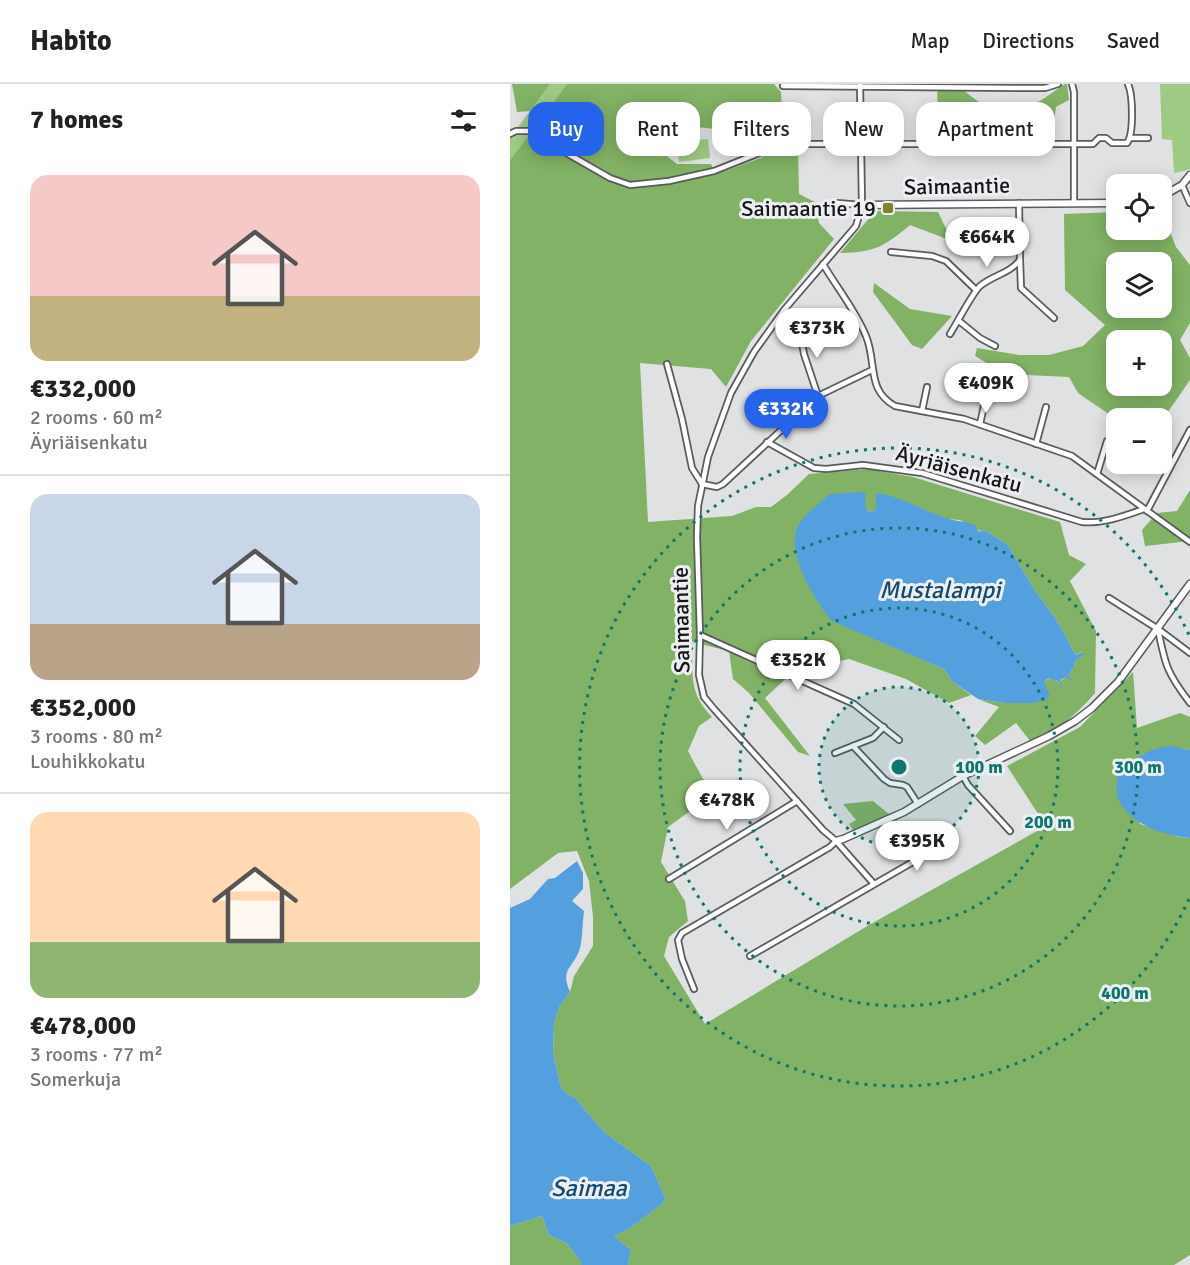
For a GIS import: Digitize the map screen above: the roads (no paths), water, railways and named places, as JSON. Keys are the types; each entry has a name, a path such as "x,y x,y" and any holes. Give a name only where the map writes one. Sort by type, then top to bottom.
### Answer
{"street":[{"path":"783,86 1045,88 1058,84"},
{"path":"1072,84 1074,92 1074,203"},
{"path":"904,144 1093,144 1099,138 1106,138 1112,143 1127,143 1131,138 1132,101 1128,84"},
{"path":"860,85 860,102"},
{"path":"510,134 516,131 528,131 610,178 630,185 706,173 740,163 782,144 823,144"},
{"path":"1131,138 1148,138"},
{"path":"837,203 862,205 860,156"},
{"path":"1172,191 1182,185 1190,175"},
{"path":"1182,185 1190,203"},
{"path":"1019,203 1021,288 1054,318"},
{"name":"Saimaantie","path":"797,801 714,709 700,688 697,537 702,484 723,413 739,378 768,331 856,226 862,205 1106,203"},
{"path":"891,252 932,256 946,261 976,290"},
{"path":"950,334 976,290 994,277 1007,273 1020,260"},
{"path":"823,264 864,333 870,352 872,370 885,401 895,406 947,414 1072,456 1190,542"},
{"path":"805,320 800,326 801,340 818,396"},
{"path":"959,321 980,338 995,346"},
{"path":"667,364 692,468 702,484 717,487 818,396 872,370"},
{"path":"922,411 927,387"},
{"path":"980,424 987,392"},
{"path":"1036,444 1046,407"},
{"path":"1146,510 1190,430"},
{"name":"Äyriäisenkatu","path":"767,442 814,468 863,465 922,473 1082,522 1091,523 1113,519 1146,510"},
{"path":"1097,474 1106,444"},
{"path":"694,989 682,959 678,940 682,933 830,847 836,841 918,804 963,776 1075,722 1118,682 1190,584"},
{"path":"1109,598 1158,629 1190,653"},
{"path":"1158,629 1165,664 1190,703"},
{"path":"700,635 854,704 899,740"},
{"path":"835,753 877,736 884,727"},
{"path":"853,746 884,779 890,783 907,787 918,804"},
{"path":"963,776 1010,831"},
{"path":"669,879 797,801 874,884"},
{"path":"750,956 948,838"}],"water":[{"name":"Mustalampi","path":"865,492 866,510 871,512 876,509 876,493 885,495 947,518 975,525 978,531 982,532 983,529 1008,545 1035,591 1056,619 1076,655 1083,652 1068,675 1073,682 1066,677 1060,680 1061,690 1058,681 1049,678 1044,682 1050,696 1043,701 1005,703 978,699 953,682 944,669 832,621 817,601 803,575 795,547 795,535 802,520 829,494"},
{"path":"1172,746 1190,750 1190,838 1160,832 1140,823 1125,809 1117,794 1118,773 1143,755"},
{"name":"Saimaa","path":"577,861 583,873 583,889 572,901 584,911 582,937 579,951 566,978 570,992 559,1007 554,1024 553,1053 561,1088 575,1098 605,1133 651,1166 665,1198 662,1204 629,1229 616,1235 615,1237 631,1250 628,1265 581,1265 581,1261 566,1243 549,1235 542,1216 510,1226 510,908 530,899 548,879 555,878"}],"place":[{"name":"Saimaantie 19","path":"888,208"}]}
